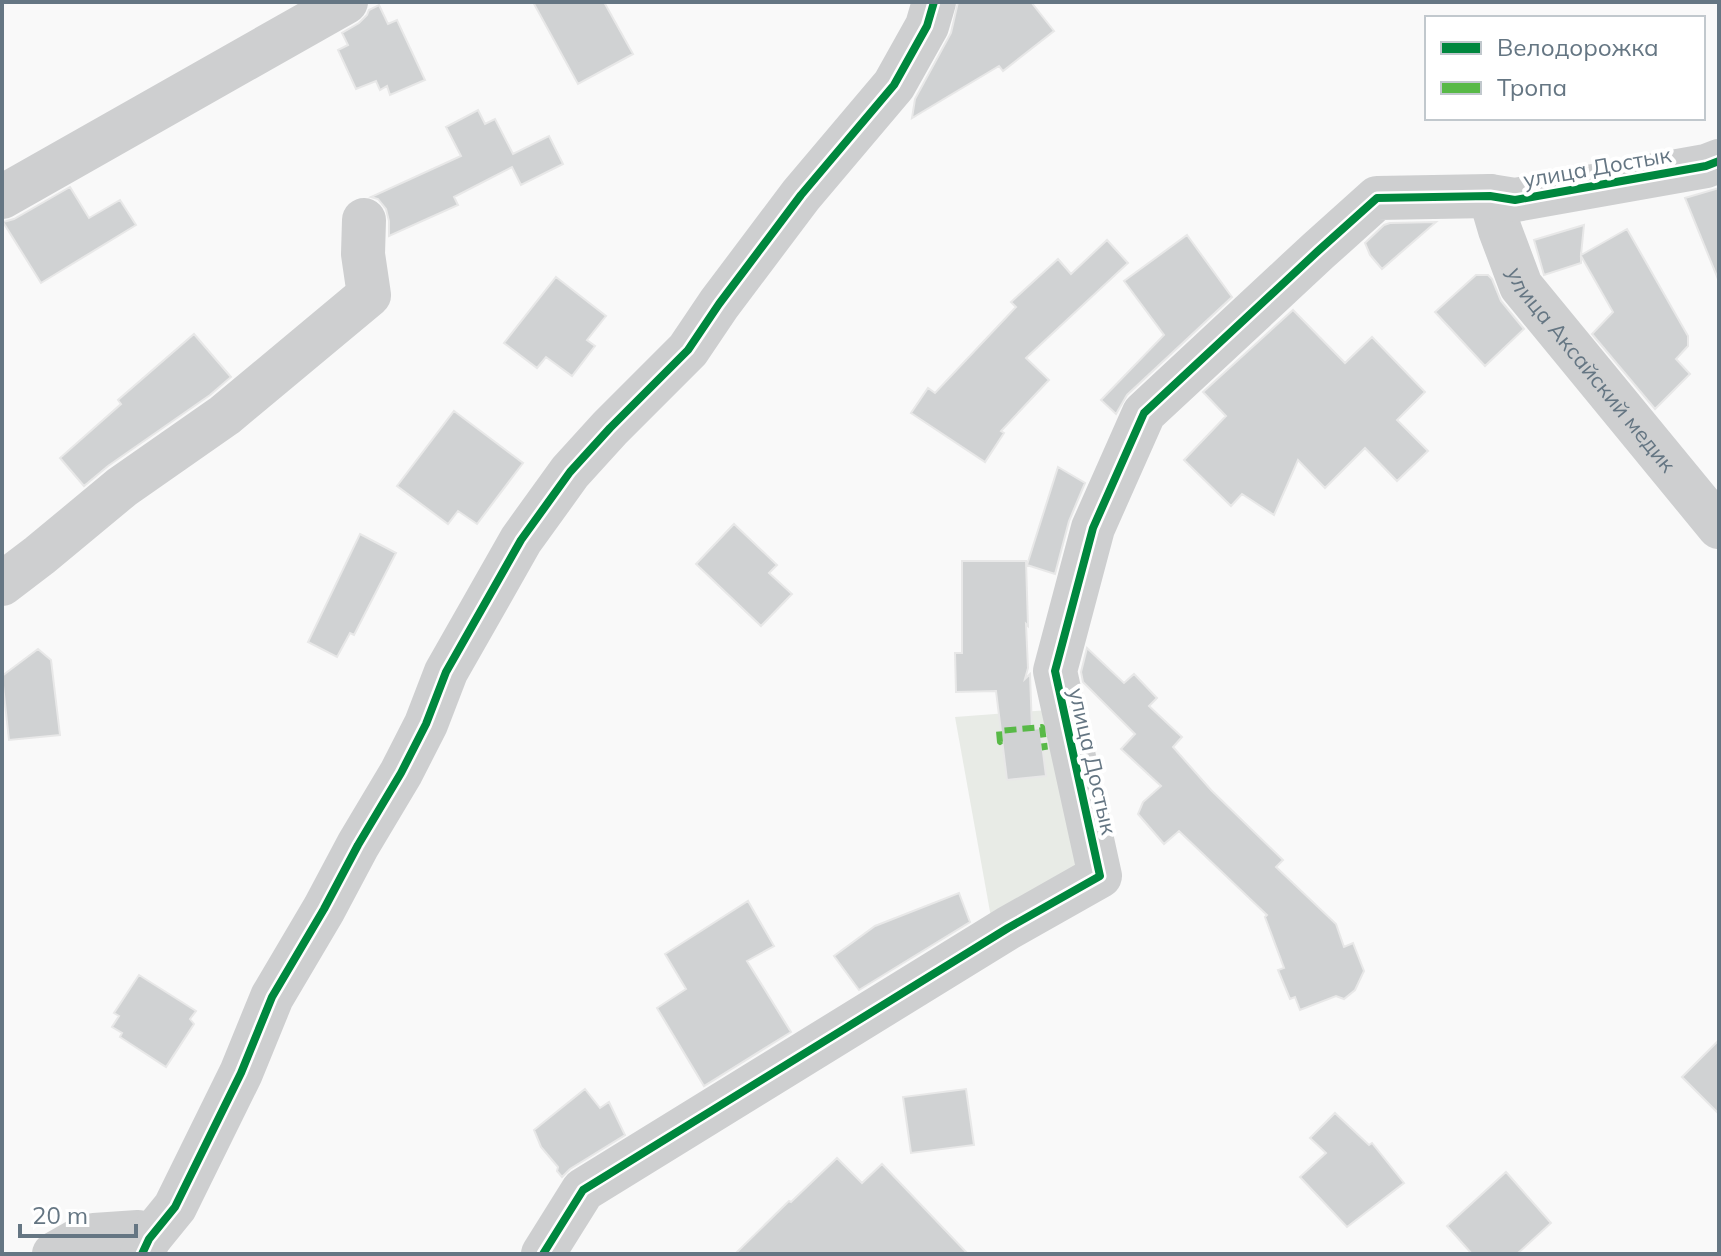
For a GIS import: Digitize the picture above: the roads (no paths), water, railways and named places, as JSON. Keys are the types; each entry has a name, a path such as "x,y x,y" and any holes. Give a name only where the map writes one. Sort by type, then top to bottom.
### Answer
{"street":[{"path":"2,197 346,2"},
{"path":"54,1254 94,1235 138,1232 146,1246 175,1207 241,1073 272,997 401,773 426,724 446,672 521,540 570,472 688,350 801,195 894,85 927,26 934,2"},
{"name":"улица Достык","path":"543,1254 583,1190 995,936 1100,876 1055,671 1093,528 1144,413 1318,251 1377,198 1490,196 1515,200 1706,166 1719,161"},
{"name":"улица Аксайский медик","path":"1490,196 1521,286 1719,527"},
{"path":"2,584 122,487 225,415 369,295 363,254 364,220"}]}
